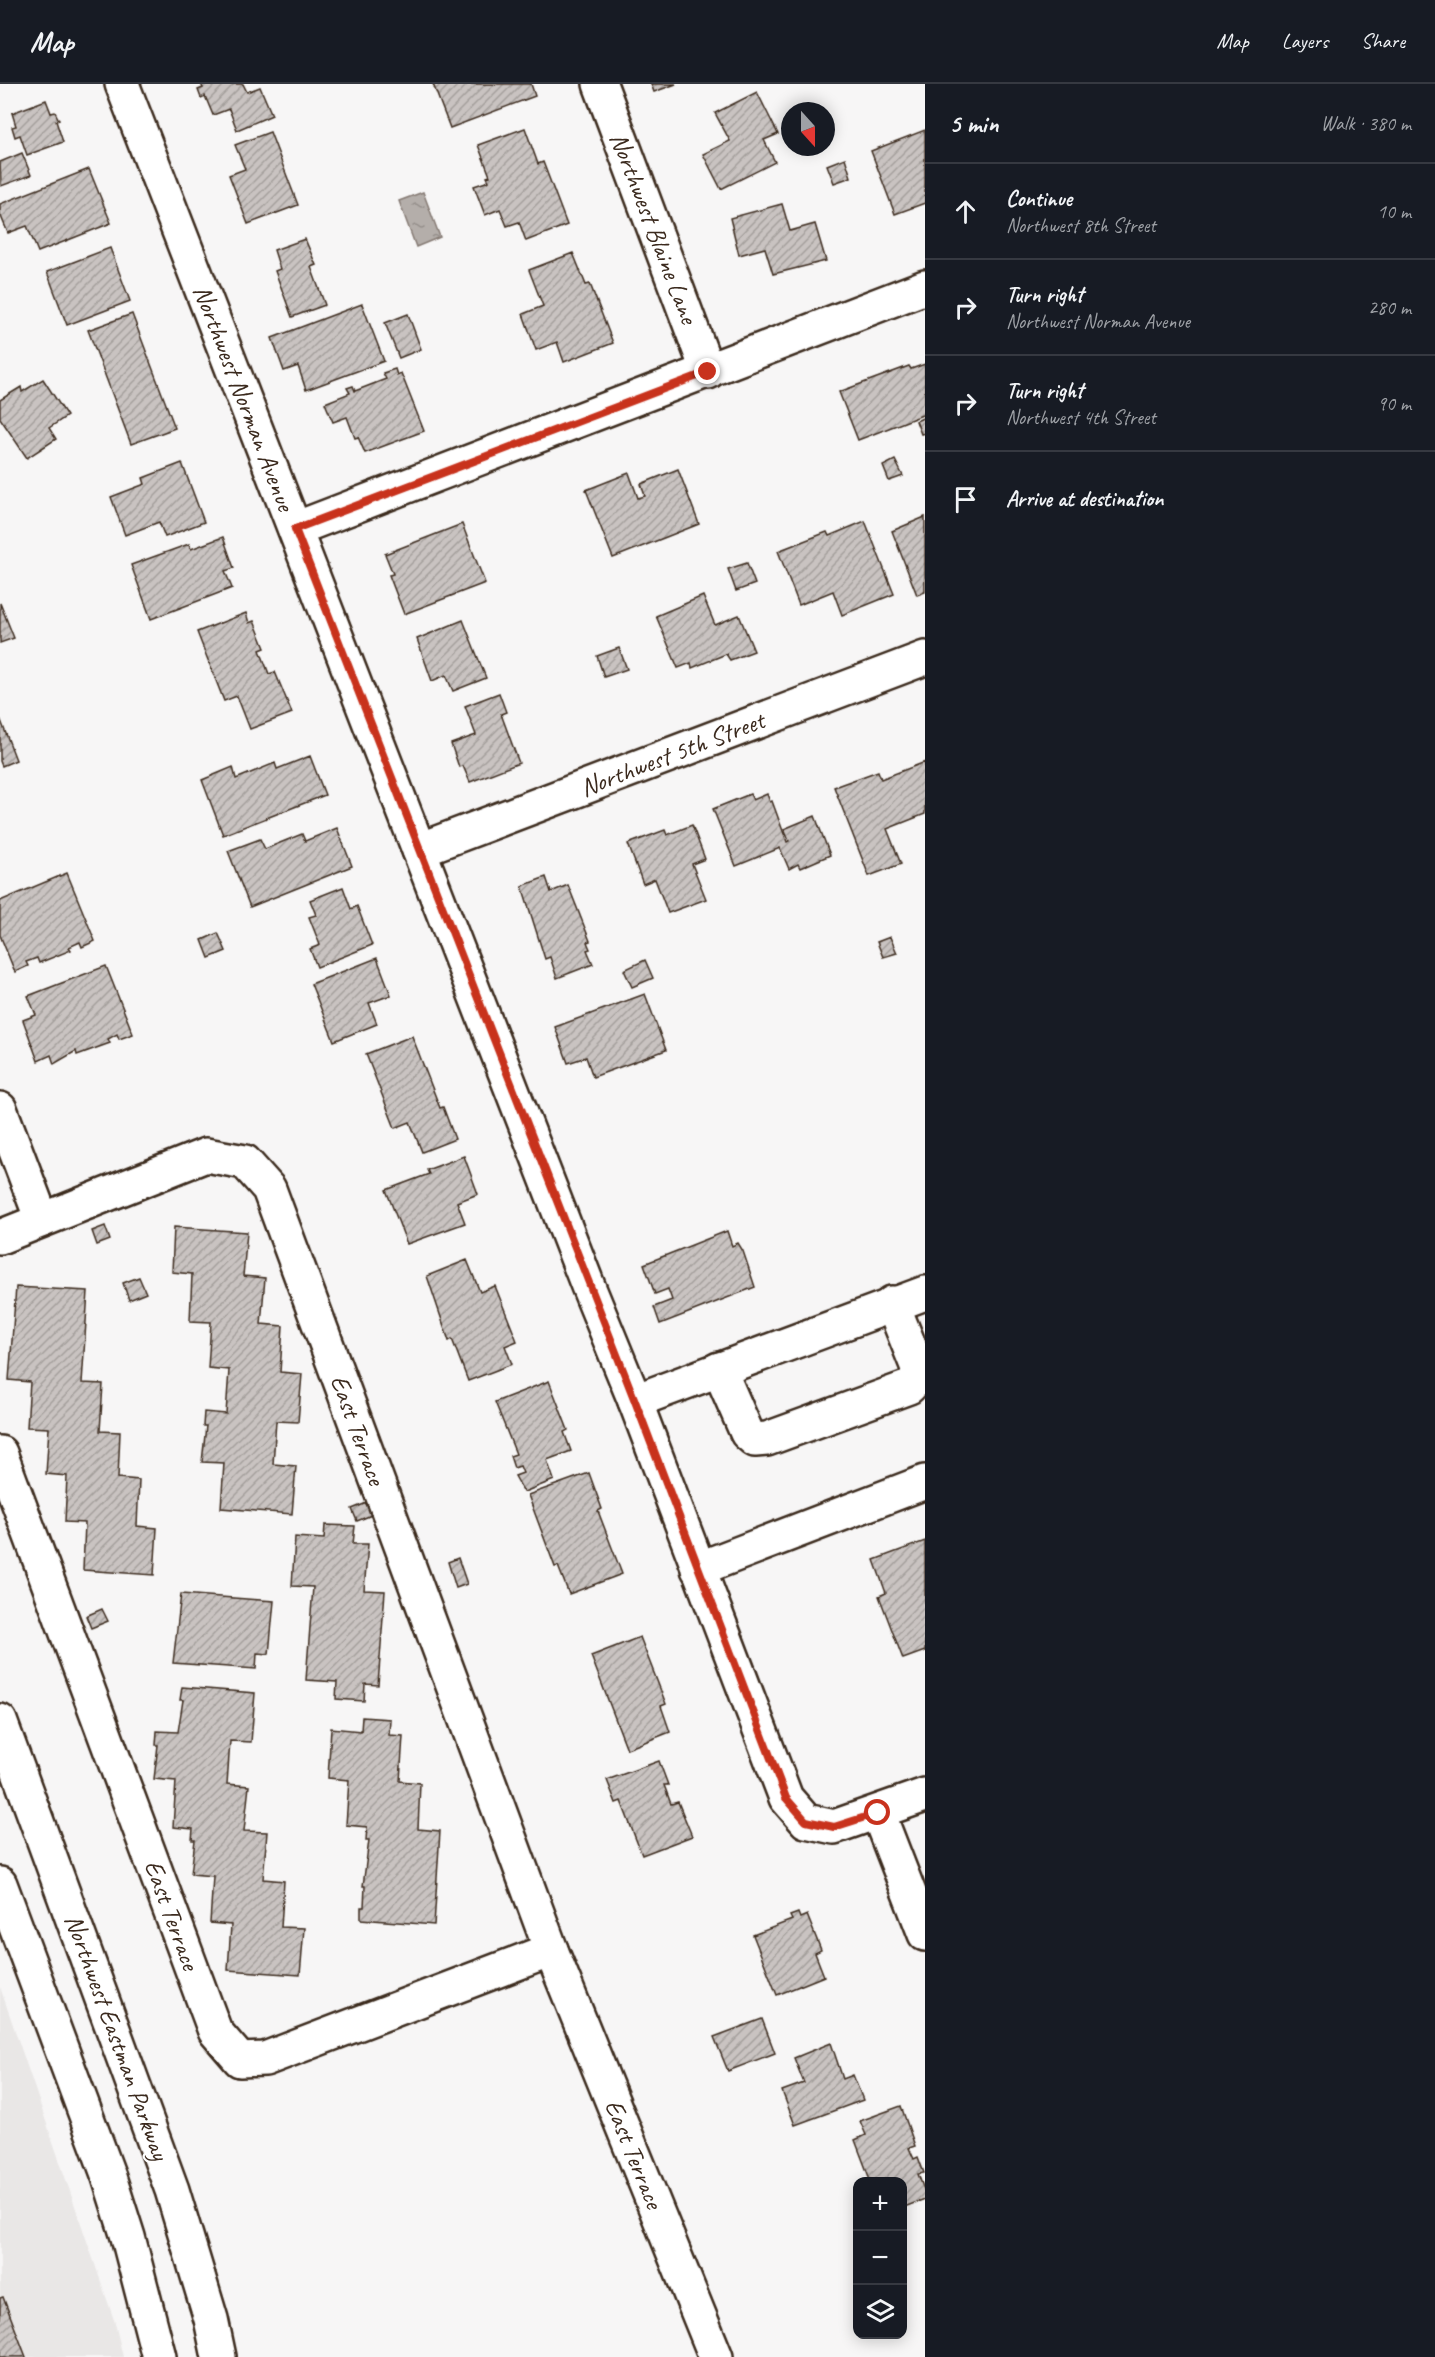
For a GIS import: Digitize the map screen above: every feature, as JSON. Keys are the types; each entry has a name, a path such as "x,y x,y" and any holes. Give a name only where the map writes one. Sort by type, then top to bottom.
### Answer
{"street":[{"name":"Northwest Norman Avenue","path":"122,84 635,1401 786,1798 806,1821 834,1827 878,1813"},
{"name":"Northwest Blaine Lane","path":"600,84 708,372"},
{"path":"295,529 925,287"},
{"name":"Northwest 5th Street","path":"419,850 925,658"},
{"path":"0,1109 42,1220"},
{"name":"East Terrace","path":"0,1237 206,1155 245,1162 269,1189 551,1950 716,2357"},
{"path":"635,1401 892,1303 925,1293"},
{"path":"719,1369 747,1433 755,1440 767,1439 909,1387 917,1378 918,1368 892,1303"},
{"name":"East Terrace","path":"0,1453 215,2031 240,2060 265,2059 551,1950"},
{"path":"699,1569 925,1482"},
{"name":"Northwest Eastman Parkway","path":"0,1721 168,2179 211,2319 219,2357"},
{"path":"925,1795 878,1813 925,1934"},
{"path":"0,1884 109,2177 128,2237 159,2357"}],"shaded area":[{"path":"0,1987 115,2323 123,2357 0,2357"}],"water":[{"path":"423,192 440,237 416,247 399,201"}],"building":[{"path":"201,84 243,84 247,92 260,87 272,115 237,130 229,109 213,115 205,96 201,98 198,90 203,88"},
{"path":"433,84 531,84 535,96 450,128"},
{"path":"651,84 676,84 654,92"},
{"path":"757,92 778,134 764,140 775,162 721,189 703,154 730,141 715,113"},
{"path":"46,100 51,113 55,112 59,120 56,121 63,142 27,155 20,135 15,137 12,127 16,126 12,113"},
{"path":"525,128 538,164 543,162 567,225 526,241 519,222 507,226 500,209 485,215 474,186 489,181 487,177 490,176 478,145"},
{"path":"925,130 925,203 895,214 871,151"},
{"path":"270,132 298,205 248,224 229,175 245,169 235,145"},
{"path":"22,153 31,175 1,186 0,162"},
{"path":"845,158 851,177 834,183 827,165"},
{"path":"89,169 111,223 38,252 27,226 8,233 0,214 0,204"},
{"path":"782,204 790,231 815,224 826,261 773,274 765,248 739,255 730,218"},
{"path":"305,239 316,265 311,267 325,305 292,317 275,271 280,269 274,250"},
{"path":"110,248 130,301 67,325 47,272"},
{"path":"573,253 586,285 590,284 613,343 564,362 557,342 536,350 523,314 543,306 529,270"},
{"path":"362,304 384,361 306,390 298,366 284,371 272,338"},
{"path":"132,314 175,428 131,444 88,330"},
{"path":"408,314 421,349 399,358 385,323"},
{"path":"925,364 925,414 858,440 839,392 909,366 911,369"},
{"path":"395,369 397,375 401,373 424,431 365,453 358,437 355,438 347,417 333,422 325,403 350,393 347,388 353,386 355,391 386,379 383,373"},
{"path":"43,379 67,416 49,428 56,439 27,458 0,418 0,400 21,387 22,392"},
{"path":"925,417 925,433 921,434 916,421"},
{"path":"895,460 903,476 889,481 883,466"},
{"path":"182,463 204,522 165,537 159,522 125,535 111,497 145,484 143,478"},
{"path":"678,469 699,524 613,558 586,490 629,473 638,498 645,496 641,484"},
{"path":"925,517 925,592 917,595 892,531"},
{"path":"865,521 894,594 842,615 833,591 799,605 778,551 827,532 829,536"},
{"path":"462,524 485,583 404,614 389,575 393,574 385,554"},
{"path":"223,537 234,568 225,571 232,588 151,619 131,565 189,544 191,549"},
{"path":"747,563 755,584 736,591 728,569"},
{"path":"703,596 715,625 739,615 754,651 730,660 726,654 692,668 691,663 678,668 656,616"},
{"path":"0,603 14,638 0,643"},
{"path":"246,613 249,623 254,621 265,648 260,650 269,674 275,672 292,713 250,729 237,696 224,701 197,632"},
{"path":"463,620 486,678 453,691 446,675 432,681 417,639"},
{"path":"619,648 627,669 604,677 597,656"},
{"path":"499,693 506,712 501,714 519,763 470,782 463,766 459,767 451,744 476,735 465,706"},
{"path":"0,718 16,760 2,766 0,761"},
{"path":"310,756 325,795 223,835 202,780 233,767 236,779 275,763 277,769"},
{"path":"925,762 925,814 887,829 901,864 869,876 834,787 878,771 881,779"},
{"path":"750,794 753,800 767,794 770,802 772,801 787,842 789,841 784,829 815,816 830,855 800,868 798,864 789,869 780,848 736,866 713,809"},
{"path":"692,825 705,859 692,864 706,899 668,913 655,879 643,884 628,844 665,830 667,835"},
{"path":"337,828 352,866 250,907 228,851 260,839 265,849 302,834 305,841"},
{"path":"67,873 95,941 82,947 80,942 69,947 71,950 39,963 37,958 26,962 28,966 15,972 0,935 0,901"},
{"path":"546,877 551,892 568,885 590,941 587,942 590,949 587,950 593,964 557,978 550,957 545,959 522,886"},
{"path":"343,887 351,909 357,906 372,945 317,967 310,949 320,945 309,917 316,915 310,900"},
{"path":"218,933 226,951 209,958 202,940"},
{"path":"890,937 897,953 883,957 877,942"},
{"path":"377,958 391,995 369,1003 377,1024 334,1041 311,984"},
{"path":"645,960 653,978 632,987 624,970"},
{"path":"106,966 133,1034 119,1039 117,1034 108,1039 110,1043 77,1055 76,1051 54,1064 51,1055 38,1061 23,1020 36,1015 28,996"},
{"path":"645,994 666,1050 593,1077 586,1057 568,1063 555,1027"},
{"path":"412,1036 440,1108 443,1107 455,1139 422,1152 410,1122 395,1128 366,1054"},
{"path":"464,1156 478,1194 457,1202 465,1223 407,1244 386,1190 429,1174 427,1170"},
{"path":"105,1226 110,1240 97,1245 92,1231"},
{"path":"174,1227 247,1232 243,1276 265,1278 261,1324 283,1326 280,1372 302,1374 298,1422 276,1421 273,1464 296,1466 292,1514 221,1508 224,1463 202,1462 206,1426 203,1426 204,1412 226,1414 229,1370 208,1368 211,1322 190,1321 192,1274 172,1272"},
{"path":"727,1231 732,1246 738,1243 743,1251 755,1287 660,1324 654,1307 672,1300 668,1289 655,1294 644,1264"},
{"path":"467,1260 480,1292 495,1286 517,1341 505,1346 512,1364 468,1381 452,1339 449,1341 427,1276"},
{"path":"139,1277 146,1293 129,1300 123,1283"},
{"path":"16,1287 88,1291 82,1383 103,1384 100,1431 120,1432 118,1478 139,1480 137,1526 157,1528 154,1575 83,1570 85,1523 65,1522 67,1476 46,1474 49,1428 27,1427 30,1382 9,1380"},
{"path":"549,1381 568,1430 564,1432 571,1451 547,1460 554,1480 524,1492 515,1476 523,1473 520,1466 514,1468 510,1456 516,1454 495,1402"},
{"path":"589,1473 602,1509 598,1511 622,1574 569,1594 558,1566 555,1567 528,1495"},
{"path":"369,1502 374,1514 357,1521 352,1509"},
{"path":"325,1525 355,1526 353,1544 368,1544 364,1590 385,1591 378,1685 365,1684 364,1701 336,1699 337,1682 306,1680 313,1587 292,1586 295,1537 324,1539"},
{"path":"925,1541 925,1651 903,1659 879,1596 886,1593 874,1560"},
{"path":"458,1558 467,1584 456,1588 448,1562"},
{"path":"181,1594 274,1601 269,1654 257,1653 256,1669 173,1663"},
{"path":"102,1609 108,1621 91,1628 86,1616"},
{"path":"640,1637 666,1704 661,1706 670,1732 627,1749 591,1656"},
{"path":"182,1687 255,1693 251,1742 230,1741 227,1784 249,1786 244,1831 267,1832 263,1879 284,1881 281,1927 304,1928 300,1975 228,1970 231,1925 210,1923 213,1876 191,1874 195,1840 192,1840 193,1829 173,1827 176,1781 154,1779 158,1745 156,1745 157,1731 178,1732 183,1700 180,1700"},
{"path":"362,1717 390,1719 389,1735 403,1736 400,1781 420,1783 418,1829 440,1831 434,1925 361,1919 369,1840 366,1840 367,1827 346,1825 349,1780 328,1778 331,1728 361,1731"},
{"path":"659,1761 668,1785 664,1785 671,1804 678,1802 692,1836 642,1855 621,1801 616,1803 607,1780"},
{"path":"798,1913 800,1918 807,1915 821,1950 815,1953 824,1976 777,1995 753,1935 792,1920 790,1916"},
{"path":"762,2019 775,2053 728,2071 714,2037"},
{"path":"831,2043 843,2079 853,2075 863,2100 795,2125 782,2091 804,2083 794,2058"},
{"path":"901,2106 915,2146 909,2148 914,2159 918,2157 924,2173 918,2174 925,2192 925,2199 907,2206 907,2177 869,2177 855,2140 866,2135 860,2121"},
{"path":"3,2297 26,2357 0,2357 0,2298"}],"route":[{"path":"708,372 295,529 588,1286 635,1401 786,1798 806,1821 834,1827 878,1813"}]}
